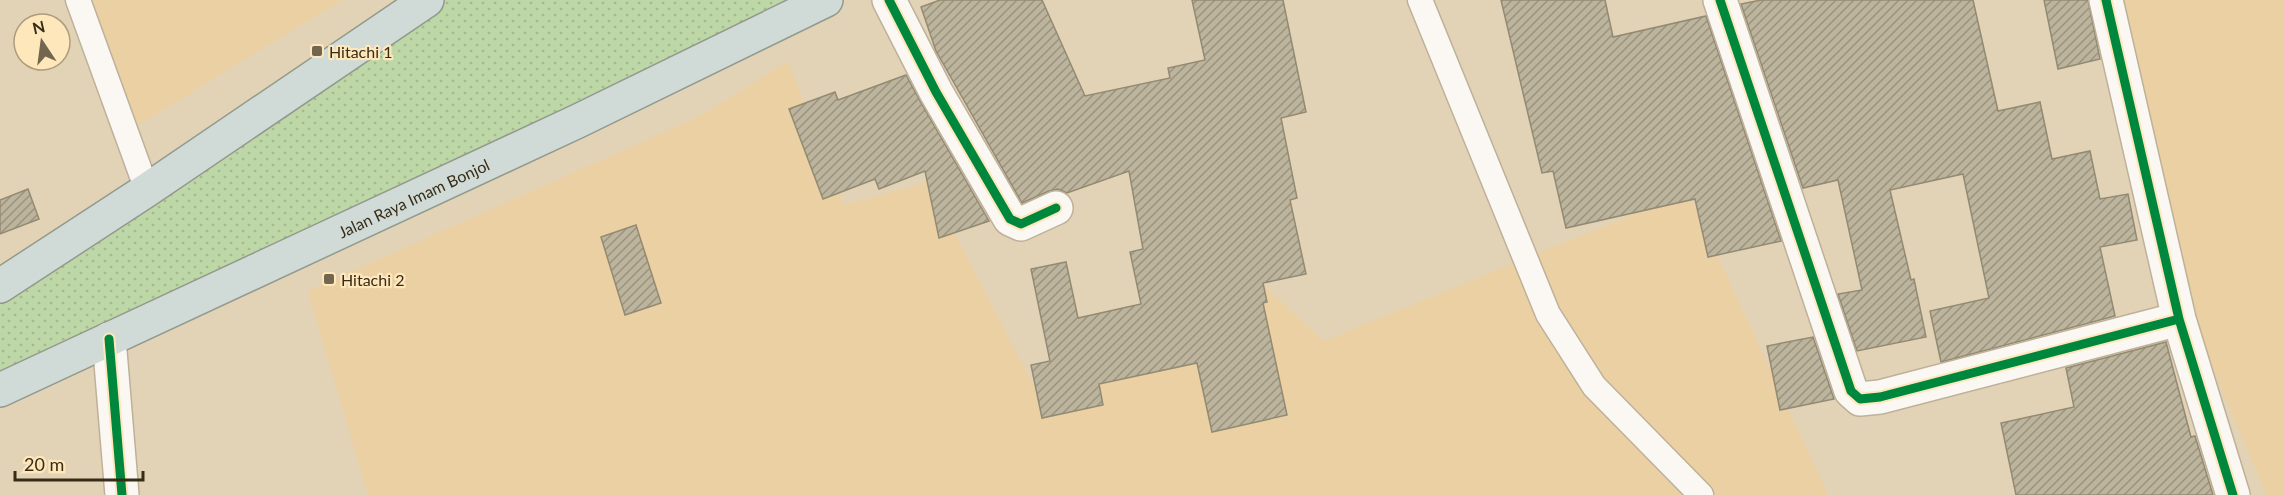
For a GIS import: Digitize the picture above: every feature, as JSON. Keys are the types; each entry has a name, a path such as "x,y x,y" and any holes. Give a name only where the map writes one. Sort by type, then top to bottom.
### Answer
{"highway":[{"path":"0,286 147,190 392,10 427,0"},
{"name":"Jalan Raya Imam Bonjol","path":"0,390 578,121 826,0"}],"street":[{"path":"889,0 936,92 1010,219 1021,224 1056,208"},
{"path":"1720,0 1851,391 1860,399 1880,397 2179,320"},
{"path":"2106,0 2179,320 2233,495"},
{"path":"109,339 122,495"}],"lane":[{"path":"78,0 147,190"},
{"path":"1420,0 1548,314 1594,386 1701,495"}],"shaded area":[{"path":"67,0 342,0 114,140"},
{"path":"2110,0 2284,0 2284,495 2266,495 2183,296"},
{"path":"788,61 844,205 928,182 1046,409 1265,286 1324,341 1688,192 1828,495 368,495 308,291 700,116"}],"green space":[{"path":"427,0 826,0 0,391 0,284"}],"building":[{"path":"940,0 1042,0 1085,96 1170,78 1168,68 1205,60 1192,0 1283,0 1306,112 1281,118 1297,198 1290,200 1306,274 1263,283 1267,302 1263,303 1287,415 1212,432 1197,363 1099,384 1103,405 1042,418 1031,365 1050,361 1031,269 1066,262 1078,318 1141,304 1130,252 1143,249 1129,171 1067,193 1058,189 1049,191 1022,203 936,51 921,7"},
{"path":"1501,0 1605,0 1613,37 1706,16 1781,241 1708,257 1695,199 1566,228 1553,171 1542,173"},
{"path":"1761,0 1973,0 1998,111 2040,102 2052,159 2090,151 2100,199 2128,194 2137,240 2100,247 2115,316 1941,362 1930,311 1989,298 1963,174 1890,190 1911,280 1914,279 1926,337 1857,351 1838,294 1862,290 1838,180 1803,188 1741,4"},
{"path":"2044,0 2088,0 2100,59 2058,69"},
{"path":"906,75 989,221 939,238 925,171 879,189 875,179 823,199 789,109 835,92 838,100"},
{"path":"28,189 39,219 0,234 0,200"},
{"path":"636,225 661,303 625,315 601,237"},
{"path":"1813,337 1834,399 1780,410 1767,346"},
{"path":"2166,342 2191,437 2195,436 2213,495 2016,495 2001,423 2074,407 2066,368"}],"cycle path":[{"path":"889,0 936,92 1010,219 1021,224 1056,208"},
{"path":"1720,0 1851,391 1860,399 1880,397 2179,319"},
{"path":"2106,0 2179,319 2233,495"},
{"path":"109,339 122,495"}],"place":[{"name":"Hitachi 1","path":"317,51"},
{"name":"Hitachi 2","path":"329,279"}]}
